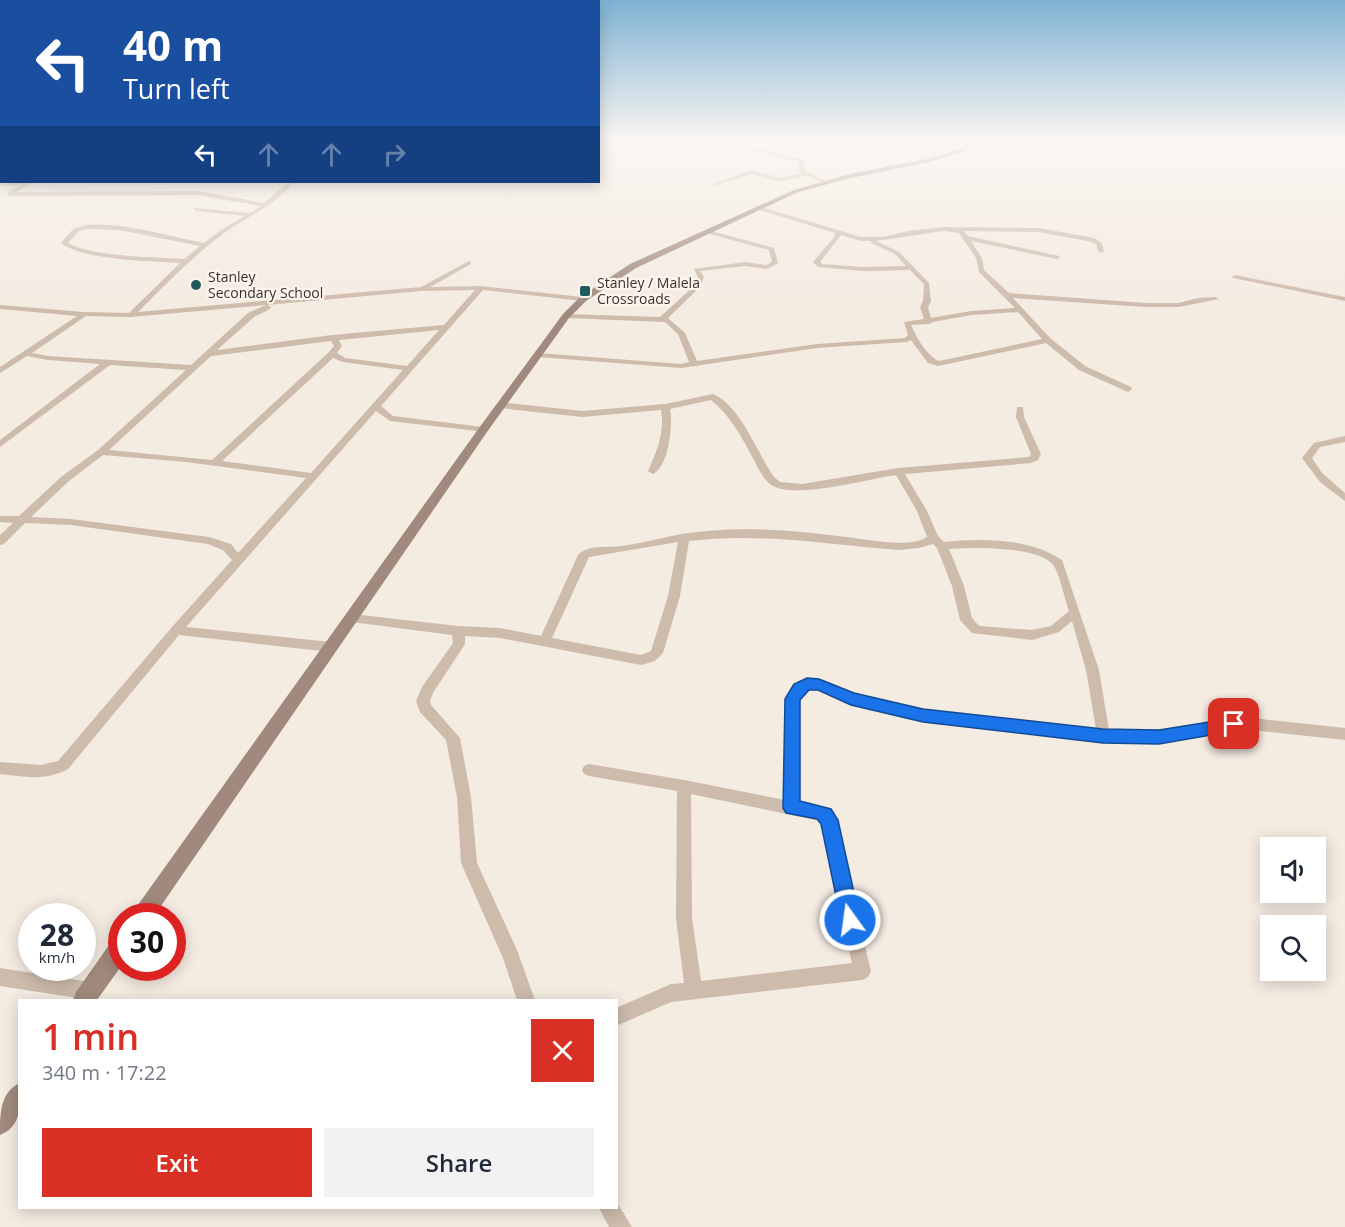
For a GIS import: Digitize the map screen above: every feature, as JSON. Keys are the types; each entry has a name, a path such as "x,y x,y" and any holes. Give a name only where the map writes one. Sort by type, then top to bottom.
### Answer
{"main road":[{"path":"151,903 483,429 566,316 583,299 633,266 788,196"},
{"path":"87,996 108,966"},
{"path":"0,1123 18,1098"}],"street":[{"path":"223,196 261,203 264,206"},
{"path":"131,315 185,261 223,231 251,215 275,196"},
{"path":"758,208 886,247 897,253 927,284 927,301 924,307 929,322"},
{"path":"196,209 251,215"},
{"path":"185,261 102,254 70,248 64,243 75,231 93,227 126,229 175,241 205,245"},
{"path":"956,230 968,238 1057,257"},
{"path":"861,239 883,240 914,232 1039,230 1094,240 1099,243 1101,251"},
{"path":"663,319 698,286 701,277 696,270 745,264 767,267 775,263 772,249 708,232"},
{"path":"838,232 838,236 816,262 817,264 845,268 910,268"},
{"path":"968,238 979,258 981,271 1047,340 1082,368 1128,389"},
{"path":"421,289 469,263"},
{"path":"1235,277 1345,299"},
{"path":"0,307 84,314 131,315 241,307 421,289 481,288 583,299"},
{"path":"0,768 42,772 54,771 63,765 176,630 481,288"},
{"path":"1007,296 1144,305 1179,305 1198,300 1215,299"},
{"path":"0,541 24,521 65,479 101,452 251,315 271,304"},
{"path":"241,307 251,315"},
{"path":"1020,310 971,313 907,324 912,336 931,361 938,364 1047,340"},
{"path":"0,371 84,314"},
{"path":"566,316 663,319 670,322 681,333 694,364"},
{"path":"207,354 332,338 447,327"},
{"path":"214,463 335,350 360,335"},
{"path":"538,355 661,365 694,364 817,346 907,340 912,336"},
{"path":"332,338 337,342 335,350"},
{"path":"335,350 343,360 410,369"},
{"path":"27,354 107,363 192,368"},
{"path":"13,362 39,357"},
{"path":"0,444 107,363"},
{"path":"500,405 574,414 665,407 706,397 716,398 746,433 768,473 777,484 804,486 898,471 1035,458 1036,454 1020,417 1020,409"},
{"path":"376,407 390,418"},
{"path":"653,471 666,438 668,426 665,407"},
{"path":"362,423 390,418 483,429"},
{"path":"1345,439 1317,445 1307,458 1322,479 1345,498"},
{"path":"101,452 313,476"},
{"path":"898,471 938,542 958,586 966,620 976,630 1032,635 1047,632 1064,623 1075,612"},
{"path":"38,505 45,519"},
{"path":"0,519 24,521 45,519 209,541 227,547 239,561"},
{"path":"545,641 576,578 584,555 684,537 766,534 897,546 938,542 994,544 1053,558 1058,563 1075,612 1101,705 1103,736"},
{"path":"352,618 458,631 500,633 614,657 641,660 655,656 674,596 684,537"},
{"path":"176,630 331,647"},
{"path":"458,631 459,644 427,691 423,701 425,708 453,738 464,797 469,863 511,957 526,999"},
{"path":"792,808 792,699 800,688 807,684 819,684 851,699 923,716 1103,736 1159,737 1243,723 1345,734"},
{"path":"589,770 684,786 825,815 829,820 839,874 862,970 671,993 618,1016"},
{"path":"684,786 684,918 694,991"},
{"path":"0,977 87,996"},
{"path":"610,1209 621,1227"}],"place":[{"name":"Stanley Secondary School","path":"196,285"},
{"name":"Stanley / Malela Crossroads","path":"585,291"}],"route":[{"path":"850,920 829,820 825,815 817,812 792,808 792,699 800,688 807,684 819,684 851,699 923,716 1103,736 1159,737 1234,724"}]}
